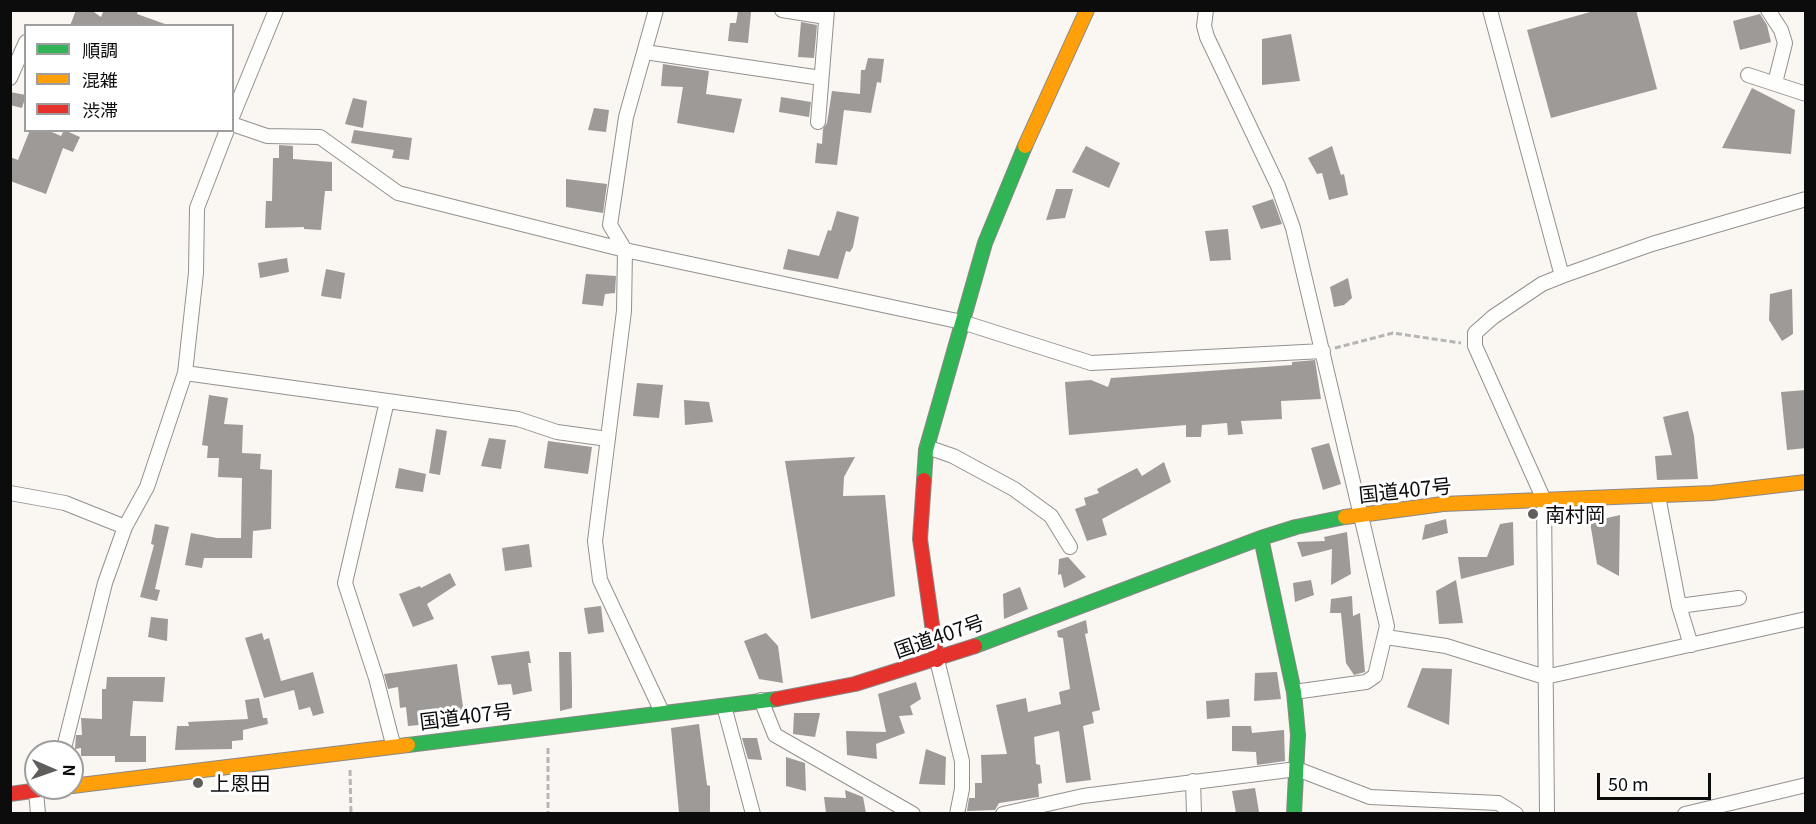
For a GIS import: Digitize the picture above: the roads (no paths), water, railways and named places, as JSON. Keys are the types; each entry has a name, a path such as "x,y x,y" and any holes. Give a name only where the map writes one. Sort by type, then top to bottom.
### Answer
{"main road":[{"path":"937,660 921,539 921,496 927,447 985,243 1005,191 1087,10"},
{"name":"国道407号","path":"84,784 393,744 724,705 855,684 937,660 1262,538 1296,527 1360,514 1443,504 1712,493 1806,482"},
{"path":"1262,538 1294,692 1298,735 1294,813"}],"street":[{"path":"234,115 276,10"},
{"path":"656,10 626,117 610,225 625,250 624,311 595,541 600,580 662,712"},
{"path":"782,10 826,14 818,122"},
{"path":"1206,10 1204,26 1207,37 1278,186 1293,228 1387,626 1375,676 1366,682 1294,692"},
{"path":"1490,10 1562,276"},
{"path":"1768,10 1785,43 1775,83"},
{"path":"10,78 24,46"},
{"path":"645,52 821,78"},
{"path":"1748,75 1806,94"},
{"path":"234,118 267,136 320,137 398,193 625,250 962,322 1091,363 1323,351"},
{"path":"66,740 105,583 126,527 147,487 185,373 196,273 197,208 226,132"},
{"path":"1547,813 1544,500 1475,346 1475,333 1493,317 1542,284 1652,244 1806,199"},
{"path":"185,373 518,419 557,432 608,439"},
{"path":"387,401 345,583 376,678 393,744"},
{"path":"927,447 953,456 1014,489 1052,516 1070,547"},
{"path":"10,493 65,503 126,527"},
{"path":"1658,496 1679,606 1691,645"},
{"path":"1679,606 1739,598"},
{"path":"1386,637 1446,646 1545,677 1806,619"},
{"path":"937,660 962,761 962,789 957,813"},
{"path":"761,700 775,735 913,813"},
{"path":"724,705 753,813"},
{"path":"1003,813 1083,796 1298,769 1370,797 1498,803 1516,813"},
{"path":"1193,781 1194,813"},
{"path":"1684,813 1806,785"}],"place":[{"name":"南村岡","path":"1533,514"},
{"name":"上恩田","path":"198,783"}]}
